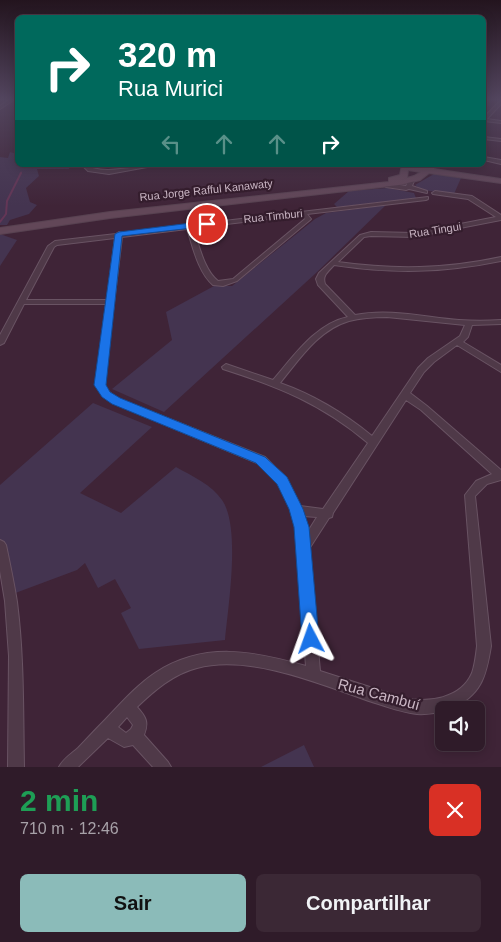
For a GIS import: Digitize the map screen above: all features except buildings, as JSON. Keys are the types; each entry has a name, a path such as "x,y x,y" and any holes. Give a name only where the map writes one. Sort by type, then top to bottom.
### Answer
{"main road":[{"name":"Rua Jorge Rafful Kanawaty","path":"0,231 110,215 363,186 400,178 404,176 406,167"},
{"name":"Rua Jorge Rafful Kanawaty","path":"0,227 109,212 363,186 408,185 430,167"},
{"path":"430,167 501,177"},
{"path":"430,167 501,181"}],"street":[{"path":"486,138 501,140"},
{"path":"486,159 501,162"},
{"path":"87,167 90,170 100,172 139,167"},
{"name":"Rua Jorge Rafful Kanawaty","path":"408,185 425,194"},
{"path":"425,194 454,194 474,198 501,218"},
{"name":"Rua Timburi","path":"0,343 51,246 55,243 303,213 425,194"},
{"path":"189,226 208,276 216,283 222,284 235,280 308,219 303,213"},
{"name":"Rua Tingui","path":"353,318 322,284 320,279 321,274 362,236 370,234 414,235 501,218"},
{"path":"119,234 100,385 106,394 116,401 261,460 282,481 296,509 302,527 314,676"},
{"path":"333,262 374,269 428,271 456,268 501,259"},
{"path":"21,302 110,302"},
{"path":"275,383 313,340 326,329 353,318 386,315 469,324 501,322"},
{"path":"304,547 328,514 421,370 441,353 459,342 464,337 469,324"},
{"path":"459,342 501,369"},
{"path":"226,367 275,383 324,405 351,422 373,442"},
{"path":"406,395 424,408 501,476"},
{"name":"Rua Cambuí","path":"128,708 152,682 176,668 198,661 226,657 265,663 314,676 398,703 424,708 443,705 457,698 474,684 480,669 484,646 470,495 476,486 487,478 501,476"},
{"path":"296,509 328,514"},
{"path":"0,545 10,590 15,634 16,767"},
{"path":"67,767 128,708 140,721 139,729 134,736 124,740 108,729"},
{"path":"134,736 164,767"}],"shaded area":[{"path":"10,152 15,153 15,167 69,167 69,169 37,169 39,176 26,188 30,202 37,205 29,214 10,220 7,225 0,225 0,157 8,158"},
{"path":"434,174 461,178 454,194 422,190 415,185"},
{"path":"388,188 414,193 416,198 337,207 334,204 349,191"},
{"path":"386,205 316,273 164,412 112,389 172,340 166,312 214,286 232,286 315,219 326,213"},
{"path":"0,234 17,240 0,266"},
{"path":"93,403 152,427 80,493 121,513 176,467 207,485 222,500 228,512 232,547 232,568 225,640 139,649 121,613 131,608 115,579 98,588 85,563 77,570 10,595 0,570 0,485"},
{"path":"304,745 314,767 261,767"}],"waterway":[{"path":"0,222 6,214 7,201 21,173"}],"route":[{"path":"207,224 119,234 100,385 106,394 116,401 261,460 282,481 296,509 302,527 311,639"}]}
